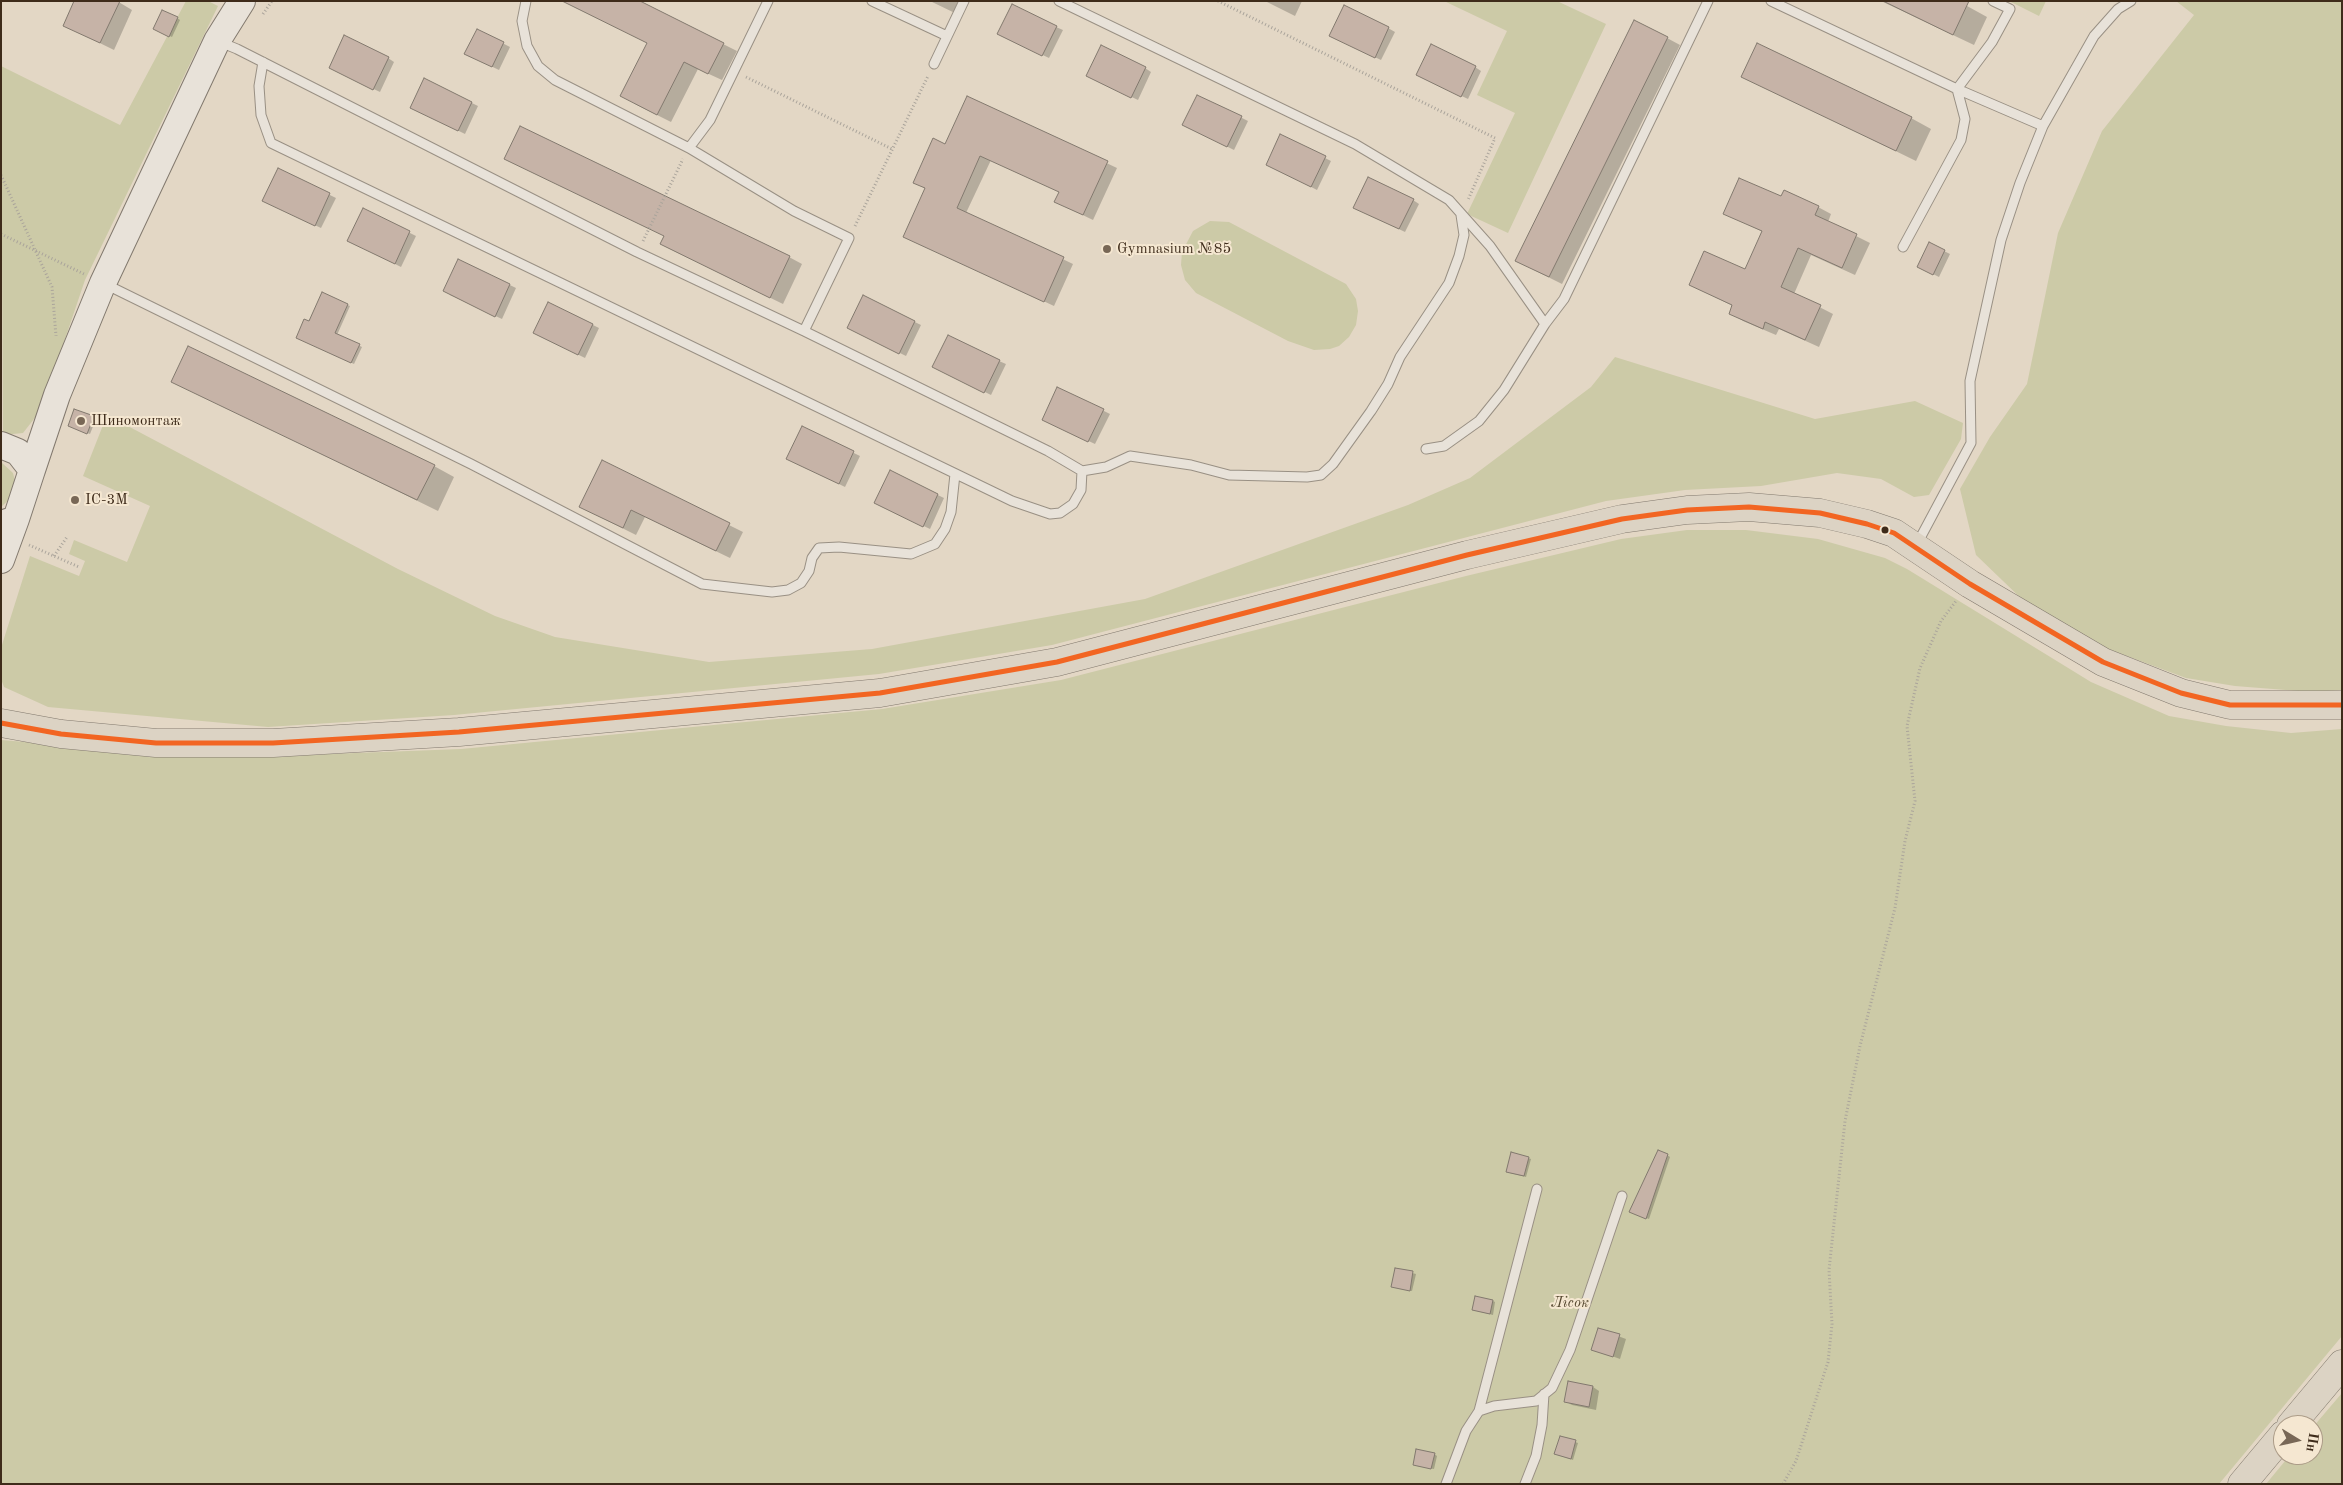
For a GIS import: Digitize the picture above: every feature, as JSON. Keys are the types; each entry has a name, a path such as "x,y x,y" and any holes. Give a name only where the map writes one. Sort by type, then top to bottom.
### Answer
{"main road":[{"path":"1,724 61,734 156,743 273,743 458,732 880,692 1057,662 1468,555 1622,519 1687,510 1749,507 1820,513 1894,533 1916,545 1970,584 2103,662 2181,694 2230,706 2342,705"},
{"path":"2299,1415 2342,1364"},
{"path":"2242,1484 2273,1447"}],"street":[{"path":"1,560 16,526 57,395 103,284 217,41 243,6"},
{"path":"4,445 18,452 32,470"}],"lane":[{"path":"526,1 522,21 527,46 538,66 555,80 689,148 794,211 849,238 804,331"},
{"path":"689,148 710,120 768,1"},
{"path":"872,1 947,36"},
{"path":"934,64 964,1"},
{"path":"1058,1 1355,144 1449,200 1490,246 1545,324"},
{"path":"1426,449 1444,446 1479,421 1504,390 1545,324 1564,299 1708,1"},
{"path":"1771,1 1957,90 2043,126"},
{"path":"1903,247 1961,140 1964,119 1957,90 1992,42 2010,10 1993,1"},
{"path":"1916,545 1971,443 1970,380 2001,240 2020,183 2043,126 2094,36 2118,9 2131,1"},
{"path":"217,41 263,62 637,252 804,331 1048,452 1082,471 1106,467 1130,456 1191,465 1229,475 1307,477 1321,475 1334,464 1371,411 1388,384 1400,356 1449,283 1460,256 1464,235 1461,215"},
{"path":"263,62 260,86 260,115 271,143 1012,501 1050,514 1060,513 1073,504 1082,490 1082,471"},
{"path":"103,284 471,464 702,584 772,592 788,590 801,582 809,571 812,558 819,548 839,547 911,554 935,544 945,529 951,512 955,474"},
{"path":"1446,1484 1466,1431 1480,1411 1537,1189"},
{"path":"1480,1411 1494,1406 1536,1400 1552,1388 1570,1350 1622,1196"},
{"path":"1525,1484 1536,1456 1542,1424 1544,1394"}],"path":[{"path":"243,6 272,1"},
{"path":"1218,1 1495,138 1461,215"},
{"path":"849,238 934,64"},
{"path":"734,71 892,149"},
{"path":"637,252 689,148"},
{"path":"1,175 52,287 57,344"},
{"path":"1,234 103,284"},
{"path":"16,526 29,545 79,568"},
{"path":"54,556 67,537"},
{"path":"1783,1484 1796,1460 1828,1362 1832,1324 1829,1270 1845,1121 1860,1046 1894,908 1905,841 1915,801 1907,726 1920,668 1941,621 1970,584"}],"green space":[{"path":"186,1 208,1 218,6 85,280 41,410 23,433 3,435 1,66 120,125"},
{"path":"1444,1 1557,1 1606,24 1508,233 1467,214 1515,113 1477,95 1507,31"},
{"path":"2009,1 2046,1 2039,16"},
{"path":"2176,1 2342,1 2342,690 2311,692 2235,686 2186,678 2089,642 2029,606 1976,555 1960,489 1990,437 2027,384 2058,233 2102,131 2194,15"},
{"path":"1210,221 1229,222 1346,284 1356,299 1358,311 1356,325 1349,337 1339,346 1330,349 1314,350 1288,341 1196,293 1185,280 1181,265 1182,252 1193,231"},
{"path":"1615,357 1815,419 1915,401 1963,423 1961,439 1929,495 1914,497 1881,479 1837,473 1761,486 1685,490 1606,501 1052,645 879,674 454,715 268,727 48,707 4,687 1,679 1,648 30,556 79,576 85,561 69,554 74,540 127,562 150,506 83,476 107,415 398,569 495,616 555,637 709,662 872,649 1145,599 1408,505 1470,478 1591,387"},
{"path":"1,462 13,473 15,481 12,497 1,507"},
{"name":"Лісок","path":"1687,530 1746,530 1818,539 1885,558 1907,569 2091,682 2169,716 2226,726 2291,733 2342,729 2342,1336 2276,1415 2273,1415 2273,1419 2219,1484 1,1484 1,740 159,753 277,756 461,749 882,709 1061,680 1466,576 1621,539"},
{"path":"2342,1393 2342,1484 2266,1484 2282,1465 2323,1465 2323,1415"}],"building":[{"path":"74,1 120,1 100,43 63,26"},
{"path":"562,1 640,1 724,43 708,74 684,62 657,115 620,96 647,43"},
{"path":"1883,1 1969,1 1953,35"},
{"path":"1012,4 1057,26 1042,56 997,34"},
{"path":"1344,5 1389,27 1375,58 1329,36"},
{"path":"162,10 178,17 169,37 153,29"},
{"path":"1634,20 1668,37 1549,277 1515,261"},
{"path":"477,29 504,42 492,67 464,54"},
{"path":"344,35 389,57 373,90 329,68"},
{"path":"1757,43 1912,117 1896,151 1741,77"},
{"path":"1431,44 1476,66 1461,97 1416,75"},
{"path":"1101,45 1146,67 1131,98 1086,76"},
{"path":"424,78 472,102 458,131 410,108"},
{"path":"1197,95 1242,116 1227,147 1182,125"},
{"path":"967,96 1108,161 1083,215 1054,202 1059,192 980,156 957,208 1064,257 1044,302 903,237 925,188 913,183 933,138 945,144"},
{"path":"520,126 790,256 770,298 660,244 664,236 504,159"},
{"path":"1280,134 1326,156 1311,187 1266,165"},
{"path":"278,168 330,193 315,226 262,201"},
{"path":"1368,177 1414,199 1399,229 1353,208"},
{"path":"1739,178 1781,196 1784,190 1819,206 1815,215 1857,234 1842,268 1798,248 1781,287 1821,305 1805,340 1765,322 1763,329 1729,314 1732,305 1689,285 1704,251 1745,269 1762,231 1723,214"},
{"path":"363,208 410,231 395,264 347,241"},
{"path":"1929,242 1945,250 1933,275 1917,267"},
{"path":"458,259 510,284 495,317 443,291"},
{"path":"322,292 348,304 335,333 360,344 351,363 296,338 304,319 309,321"},
{"path":"863,295 915,321 899,354 847,328"},
{"path":"548,302 593,324 578,355 533,333"},
{"path":"948,335 1000,360 984,393 932,367"},
{"path":"188,346 435,465 417,500 171,382"},
{"path":"1057,387 1104,409 1088,442 1042,420"},
{"name":"Шиномонтаж","path":"74,409 94,416 87,434 68,426"},
{"path":"802,426 854,451 839,484 786,459"},
{"path":"602,460 730,523 716,551 631,510 623,528 579,507"},
{"path":"890,470 938,494 923,527 874,503"},
{"path":"1658,1150 1668,1154 1646,1219 1629,1212"},
{"path":"1511,1152 1529,1157 1524,1176 1506,1172"},
{"path":"1395,1268 1413,1271 1410,1291 1391,1287"},
{"path":"1475,1296 1493,1300 1490,1314 1472,1310"},
{"path":"1598,1328 1620,1334 1613,1357 1591,1350"},
{"path":"1568,1381 1593,1386 1589,1407 1564,1402"},
{"path":"1560,1436 1576,1440 1571,1459 1554,1454"},
{"path":"1416,1449 1435,1453 1431,1469 1413,1465"}],"transit line":[{"path":"1,723 61,734 156,743 273,743 459,732 880,693 1057,662 1467,555 1622,519 1687,510 1749,507 1820,513 1867,524 1894,533 1970,584 2103,662 2181,693 2230,705 2342,705"}],"place":[{"name":"Gymnasium №85","path":"1107,249"},
{"name":"Шиномонтаж","path":"81,421"},
{"name":"ІС-3М","path":"75,500"}]}
